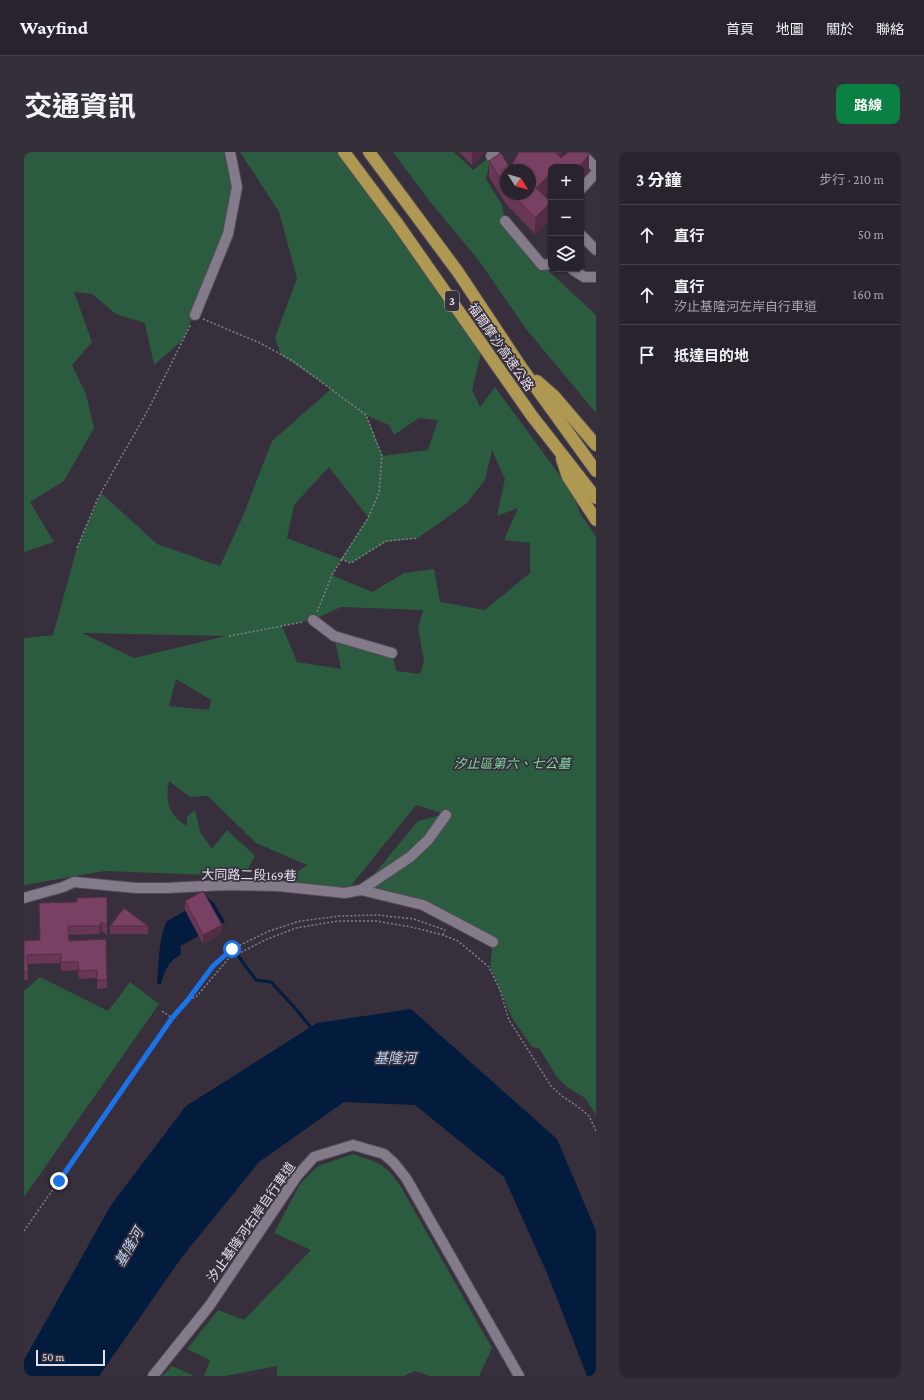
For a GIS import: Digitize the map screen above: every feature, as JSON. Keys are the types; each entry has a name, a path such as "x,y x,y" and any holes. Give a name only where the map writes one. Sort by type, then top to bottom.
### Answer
{"highway":[{"name":"福爾摩沙高速公路","path":"344,152 397,223 532,416 596,498"},
{"name":"福爾摩沙高速公路","path":"369,152 458,272 521,366 596,471"},
{"path":"521,366 554,396 596,445"},
{"path":"559,450 568,477 596,520"}],"street":[{"path":"195,315 228,234 237,188 230,152"},
{"path":"580,152 596,168"},
{"path":"584,186 596,173"},
{"path":"505,221 542,265 548,264"},
{"path":"582,236 596,250"},
{"path":"576,272 584,277 596,277"},
{"path":"313,620 334,636 392,653"},
{"name":"大同路二段169巷","path":"24,898 63,887 74,882 136,888 225,885 278,886 345,893 361,890 410,857 428,840 446,815"},
{"path":"361,890 422,905 494,942"},
{"name":"汐止基隆河右岸自行車道","path":"153,1376 210,1305 296,1176 314,1158 353,1145 384,1154 394,1163 406,1178 519,1376"}],"path":[{"path":"77,548 98,498 148,410 195,315 260,343 293,361 366,415 382,456 379,493 368,518 332,575 313,620 229,636"},
{"path":"341,559 351,562 386,542 418,538"},
{"path":"24,1231 172,1018 187,1001 213,966 232,949 269,930 300,921 340,916 377,915 414,919 445,930 443,935"},
{"path":"187,1001 197,996 228,959 265,940 296,928 338,921 376,921 411,927 443,935 458,942 489,967 500,990 509,1020 551,1086 588,1116 596,1131"},
{"path":"162,1011 172,1018"}],"green space":[{"path":"24,152 230,152 237,187 216,263 183,340 154,365 145,323 116,314 92,294 74,292 92,342 72,365 86,394 94,428 64,481 30,502 54,542 24,552"},
{"name":"汐止區第六、七公墓","path":"240,152 341,152 484,340 472,390 480,407 495,387 572,492 581,515 596,536 596,1115 585,1098 567,1087 557,1077 539,1048 532,1047 512,1018 490,966 493,942 423,905 361,890 418,821 445,814 416,805 345,893 278,886 307,865 256,843 208,796 190,797 169,781 167,795 169,807 176,817 187,826 187,817 195,810 200,832 212,849 227,830 255,856 247,870 210,875 105,871 24,885 24,638 53,635 77,548 101,493 157,544 220,566 243,516 272,441 331,389 281,355 275,338 297,278 279,212","holes":["366,415 389,425 394,435 419,418 438,420 428,450 383,456","492,450 505,479 497,516 518,508 504,540 530,543 530,573 485,610 440,602 434,569 404,573 372,592 332,575 341,559 351,563 386,542 418,538 466,504 485,480","329,467 368,517 341,559 287,538 294,505","341,607 423,610 418,628 424,661 420,674 396,671 392,653 334,636 341,669 297,662 282,626 313,620","82,633 226,636 134,658","176,679 211,700 209,710 169,706"]},
{"path":"393,152 454,152 473,170 491,156 486,179 502,205 505,221 548,272 596,315 596,413 526,329 479,261 428,199"},
{"path":"40,977 108,1011 130,982 159,1004 24,1197 24,991"},
{"path":"353,1154 386,1168 401,1187 492,1348 479,1376 430,1376 415,1371 404,1376 277,1376 277,1366 225,1376 204,1376 210,1360 187,1349 218,1310 244,1320 311,1250 274,1233 300,1184 318,1166"},
{"path":"172,1366 194,1376 162,1376"}],"water":[{"path":"208,898 214,903 225,922 180,946 180,955 172,961 167,968 161,984 157,984 160,944 167,921"},
{"name":"基隆河","path":"411,1009 557,1139 596,1231 596,1376 587,1376 547,1273 504,1177 415,1105 344,1102 259,1162 182,1257 99,1376 24,1376 24,1360 111,1205 186,1106 317,1023"}],"building":[{"path":"519,152 555,152 561,158 568,152 587,152 589,155 582,164 548,164 548,176 536,188 536,164 512,164"},
{"path":"501,153 508,164 500,164 500,178 489,161"},
{"path":"536,188 548,199 548,205 535,218 518,200 536,200"},
{"path":"203,891 222,925 203,935 185,901"},
{"path":"107,897 107,926 102,922 99,926 68,926 69,941 106,939 107,980 97,980 97,970 79,971 78,962 61,962 61,954 27,955 28,972 24,972 24,941 40,940 39,903 77,902 77,898"},
{"path":"124,908 148,926 110,926"}],"waterway":[{"path":"239,957 256,980 271,982 313,1030"}],"route":[{"path":"59,1181 172,1018 187,1001 213,966 232,949"}]}
